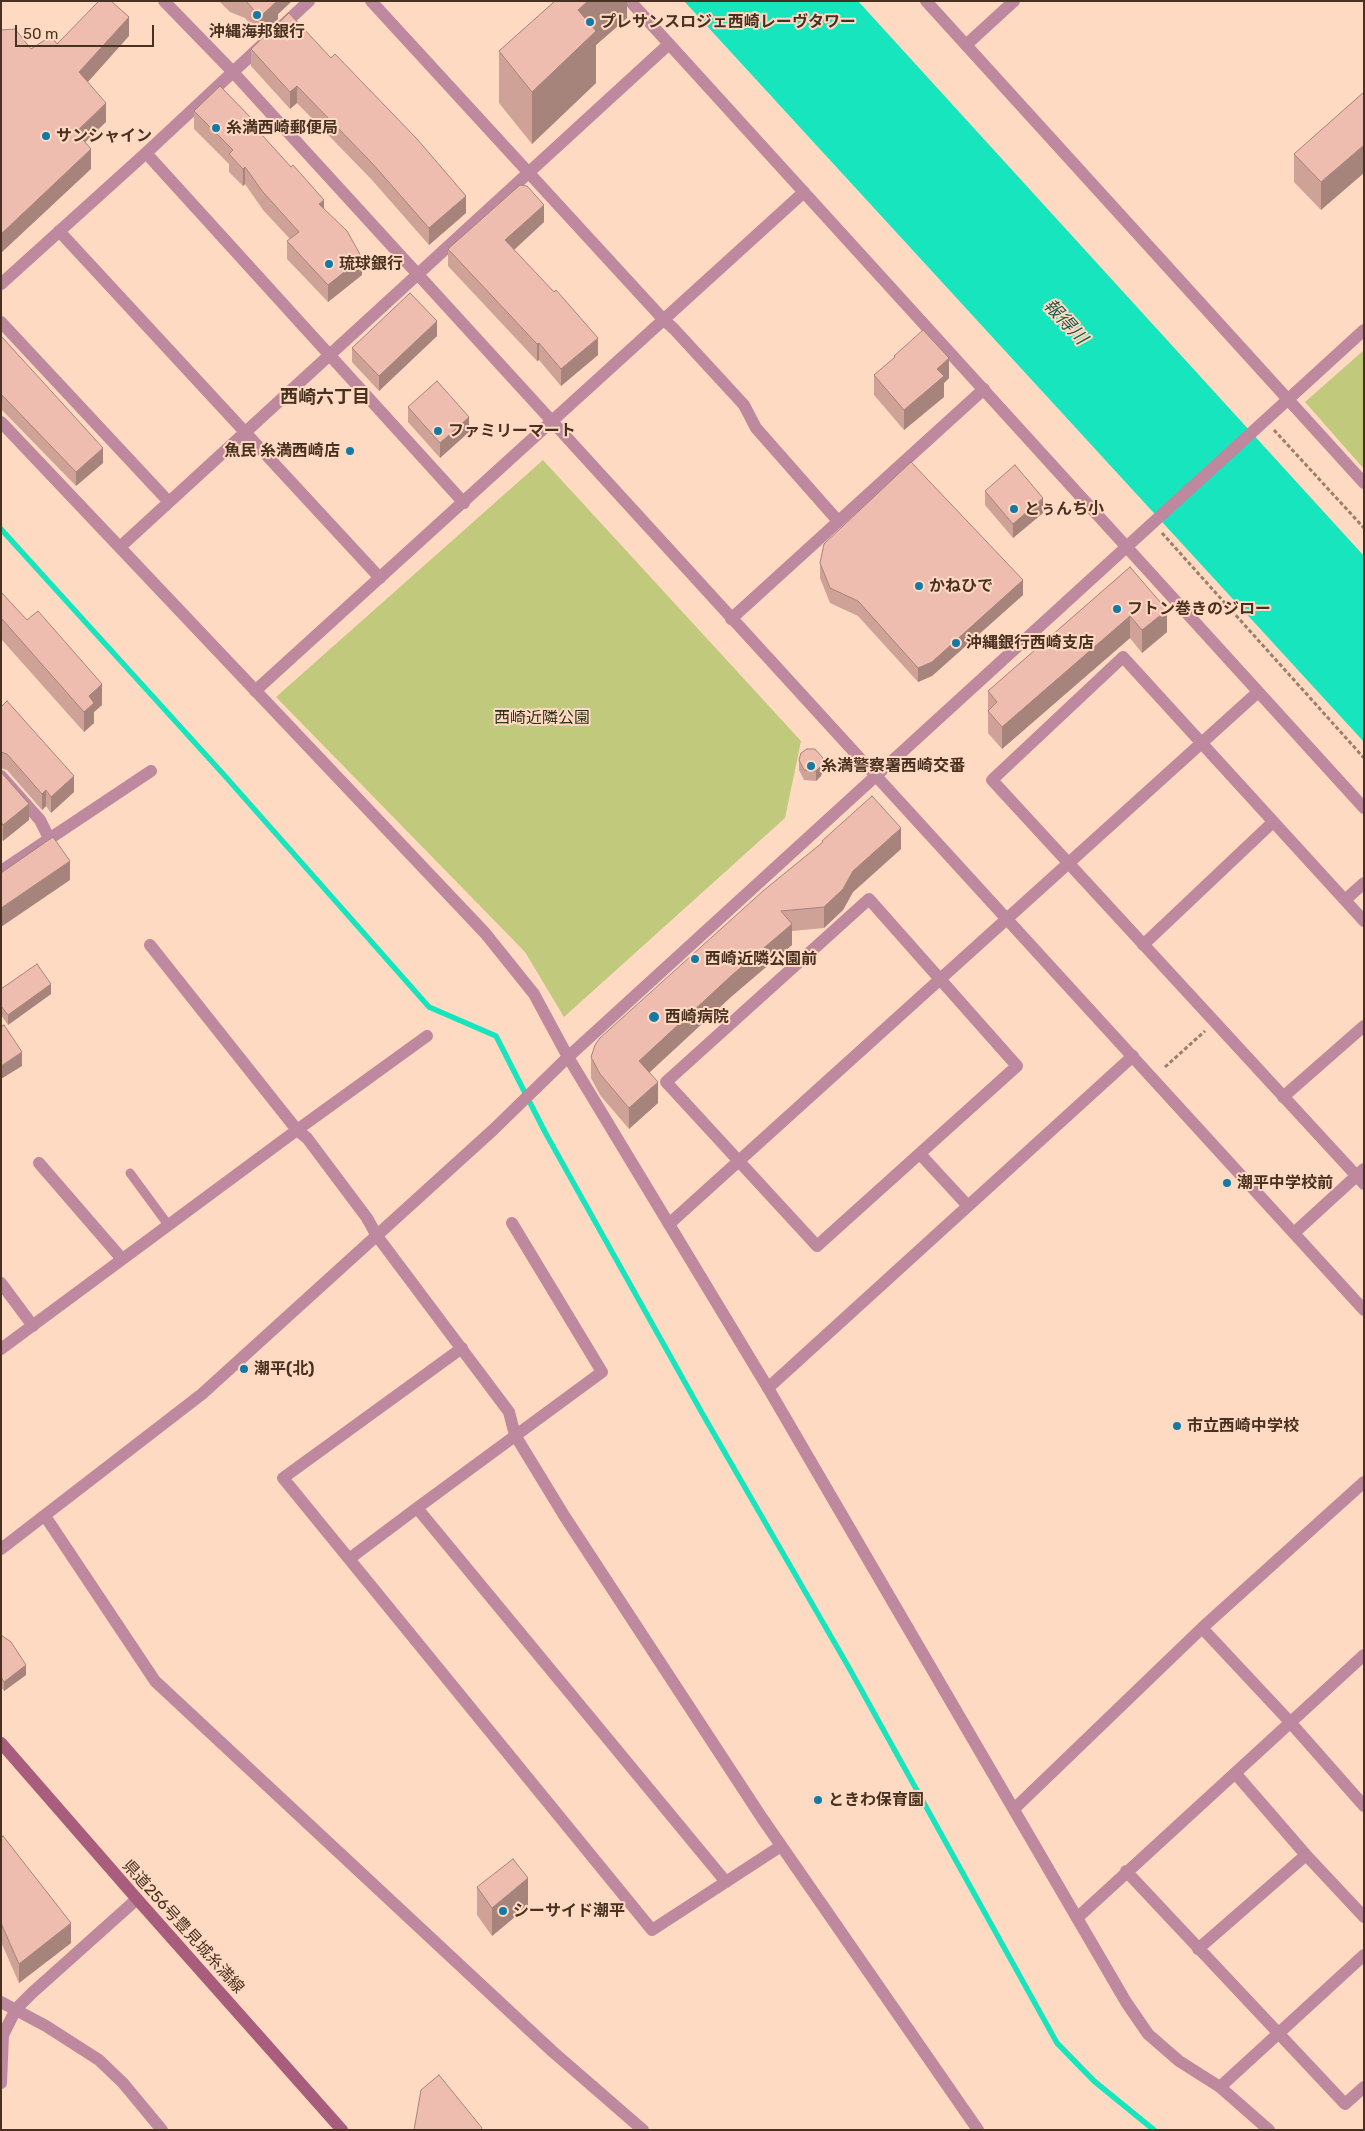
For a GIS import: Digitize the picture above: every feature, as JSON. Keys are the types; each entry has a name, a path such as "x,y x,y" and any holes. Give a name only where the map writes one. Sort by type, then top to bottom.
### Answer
{"main road":[{"name":"県道256号豊見城糸満線","path":"1,1744 342,2130"}],"street":[{"path":"164,1 232,71 1364,1310"},
{"path":"1,284 146,153 309,1"},
{"path":"371,1 662,319 674,329 744,405 756,428 838,521"},
{"path":"630,1 1364,808"},
{"path":"926,1 1364,484"},
{"path":"966,45 1014,1"},
{"path":"120,547 669,44"},
{"path":"146,153 464,503"},
{"path":"255,691 464,503 662,319 804,192"},
{"path":"59,231 380,578"},
{"path":"1,322 169,502"},
{"path":"1,1549 202,1394 493,1130 568,1057 1364,330"},
{"path":"732,619 984,390"},
{"path":"1,422 485,933 534,994 568,1057 768,1388 1126,2002 1148,2034 1179,2061 1220,2087 1269,2130"},
{"path":"1294,1233 1361,1176 1283,1097 1067,864 992,780 1123,657 1364,921"},
{"path":"668,1224 1258,692"},
{"path":"1,871 151,771"},
{"path":"1,776 40,820 50,838"},
{"path":"1143,945 1273,822"},
{"path":"1344,900 1364,883"},
{"path":"869,899 1017,1066 920,1154 817,1246 740,1160 666,1082 869,899"},
{"path":"150,945 297,1130 308,1138 367,1218 377,1236 508,1412 515,1435 565,1517 781,1846 978,2130"},
{"path":"1283,1097 1364,1026"},
{"path":"1,1349 427,1036"},
{"path":"768,1388 1132,1056"},
{"path":"920,1154 968,1206"},
{"path":"39,1163 122,1259"},
{"path":"349,1559 602,1372 512,1223"},
{"path":"1,1283 33,1326"},
{"path":"462,1348 283,1478 652,1930 781,1846"},
{"path":"1014,1809 1202,1628 1364,1482"},
{"path":"417,1508 726,1882"},
{"path":"45,1516 155,1681 544,2044 643,2130"},
{"path":"1202,1628 1290,1722 1364,1806"},
{"path":"1077,1918 1364,1655"},
{"path":"1235,1773 1306,1855 1364,1917"},
{"path":"1198,1949 1306,1855"},
{"path":"1126,1872 1346,2104 1364,2087"},
{"path":"1,2083 3,2035 16,2009 137,1899"},
{"path":"1220,2087 1364,1955"},
{"path":"1,2002 16,2009 99,2060 123,2084 162,2130"}],"lane":[{"path":"130,1173 169,1226"}],"path":[{"path":"1266,420 1364,528"},
{"path":"1152,522 1364,758"},
{"path":"1165,1067 1214,1022"}],"green space":[{"path":"1364,350 1364,469 1305,402"},
{"name":"西崎近隣公園","path":"543,460 801,741 785,818 564,1017 525,952 276,697"}],"water":[{"name":"報得川","path":"684,1 858,1 1364,556 1364,742"}],"building":[{"name":"サンシャイン","path":"99,1 111,1 129,17 79,72 106,103 76,132 91,149 1,234 1,30 15,29 31,49 51,36 57,44"},
{"path":"246,1 277,1 260,17"},
{"path":"555,1 588,1 578,10 596,31 532,92 499,51"},
{"path":"289,13 331,58 335,54 417,139 466,196 429,228 372,163 297,86 290,92 251,49"},
{"path":"220,86 254,121 252,124 291,167 293,165 324,200 319,204 347,231 362,258 328,285 287,241 299,232 263,192 245,167 243,169 229,154 233,150 194,111"},
{"path":"1364,92 1364,145 1321,182 1294,154"},
{"path":"520,185 527,186 544,205 505,240 554,292 556,290 598,338 561,369 539,343 537,344 448,249"},
{"path":"410,293 437,321 379,376 352,348"},
{"path":"923,330 949,358 937,369 944,376 904,410 874,375"},
{"path":"1,336 103,448 76,472 1,394"},
{"path":"437,381 469,417 440,443 408,407"},
{"name":"かねひで","path":"911,462 1023,580 932,662 918,668 858,601 830,588 820,563 824,544"},
{"path":"1015,465 1043,498 1013,524 985,491"},
{"path":"1130,567 1167,610 1142,630 1130,616 1002,727 988,711 997,702 988,691"},
{"path":"1,592 27,620 38,611 102,684 89,696 94,703 84,712 1,620"},
{"path":"7,701 74,776 51,797 46,790 42,794 7,754 1,752 1,707"},
{"path":"807,749 815,749 823,758 821,766 816,771 804,770 799,760 801,753"},
{"path":"1,772 29,804 3,825 1,822"},
{"path":"872,796 901,828 853,871 843,889 824,907 781,911 792,924 732,975 639,1061 658,1082 629,1108 600,1074 591,1057 595,1045 600,1038 763,891 823,842"},
{"path":"53,837 70,861 1,908 1,873"},
{"path":"37,964 51,984 8,1015 1,1006 1,989"},
{"path":"4,1025 22,1052 1,1066 1,1027"},
{"path":"1,1635 11,1642 26,1665 4,1682 1,1677"},
{"path":"3,1836 71,1923 19,1964 1,1923 1,1838"},
{"path":"513,1859 528,1878 492,1908 477,1887"},
{"path":"439,2075 482,2128 480,2130 414,2130 421,2090"}],"waterway":[{"path":"1,529 225,776 429,1007 496,1036 545,1132 702,1413 848,1666 1057,2043 1094,2081 1154,2130"}],"place":[{"name":"沖縄海邦銀行","path":"257,15"},
{"name":"プレサンスロジェ西崎レーヴタワー","path":"590,22"},
{"name":"糸満西崎郵便局","path":"216,128"},
{"name":"サンシャイン","path":"46,136"},
{"name":"琉球銀行","path":"329,264"},
{"name":"ファミリーマート","path":"438,431"},
{"name":"魚民 糸満西崎店","path":"350,451"},
{"name":"とぅんち小","path":"1014,509"},
{"name":"かねひで","path":"919,586"},
{"name":"フトン巻きのジロー","path":"1117,609"},
{"name":"沖縄銀行西崎支店","path":"956,643"},
{"name":"糸満警察署西崎交番","path":"811,766"},
{"name":"西崎近隣公園前","path":"695,959"},
{"name":"西崎病院","path":"654,1017"},
{"name":"潮平中学校前","path":"1227,1183"},
{"name":"潮平(北)","path":"244,1369"},
{"name":"市立西崎中学校","path":"1177,1426"},
{"name":"ときわ保育園","path":"818,1800"},
{"name":"シーサイド潮平","path":"503,1911"}],"district":[{"name":"西崎六丁目","path":"325,398"}]}
